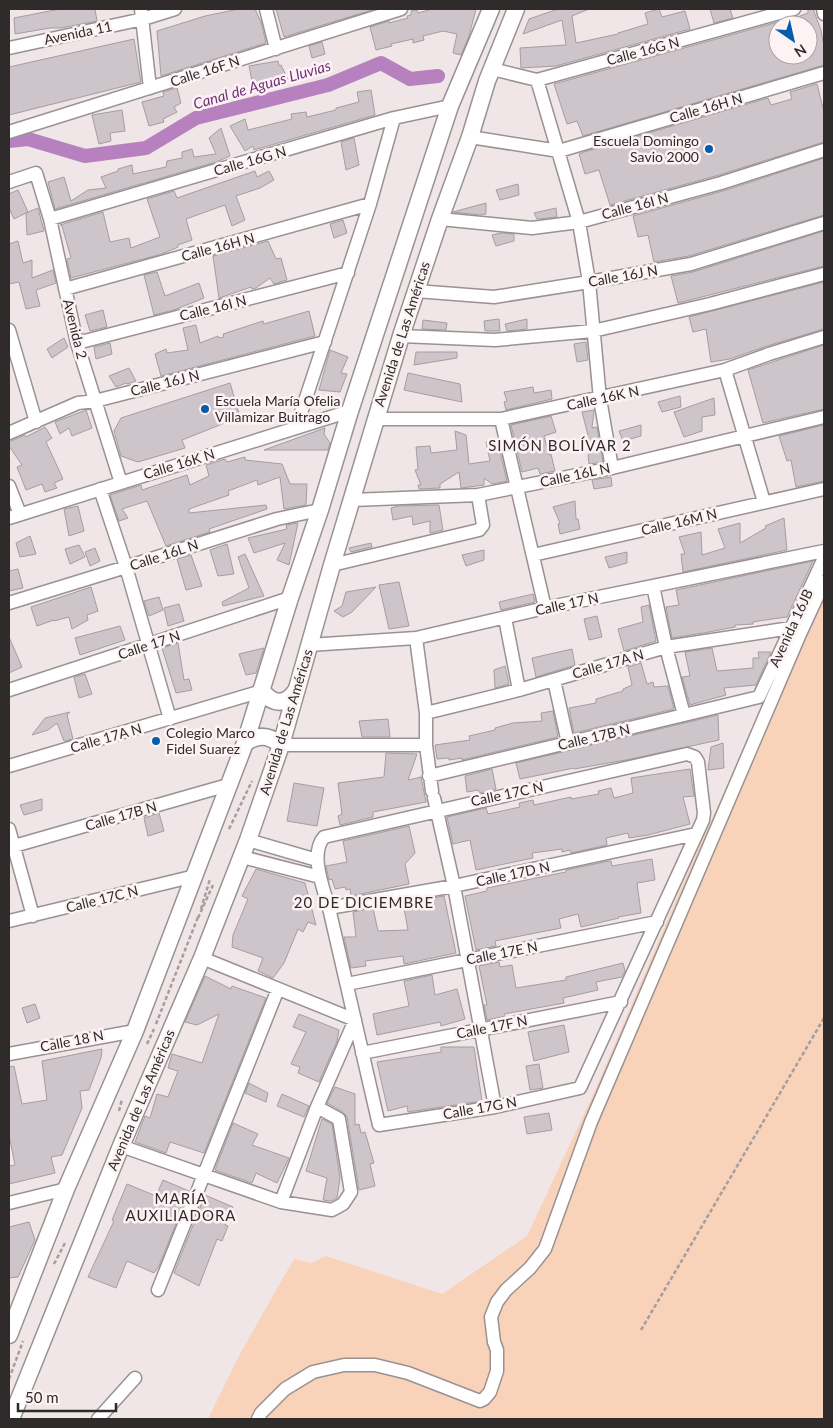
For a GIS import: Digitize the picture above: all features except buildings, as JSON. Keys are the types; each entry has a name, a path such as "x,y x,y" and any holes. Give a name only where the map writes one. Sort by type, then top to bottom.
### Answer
{"main road":[{"name":"Avenida de Las Américas","path":"9,1335 66,1189 135,1030 245,743 350,411 450,106 491,9"},
{"name":"Avenida de Las Américas","path":"11,1419 121,1146 202,958 242,857 281,745 375,419 401,336 470,137 489,75 516,9"},
{"path":"462,76 466,82 480,85 489,75"},
{"path":"450,106 465,104 472,108 477,115"},
{"path":"262,692 276,702 285,701 297,689"},
{"path":"245,743 252,738 260,736 275,740 281,745"}],"street":[{"name":"Avenida 11","path":"9,48 142,14 175,9"},
{"path":"266,9 276,49"},
{"name":"Calle 16F N","path":"9,132 399,9"},
{"name":"Calle 16G N","path":"489,75 537,80 794,9"},
{"path":"822,9 824,14"},
{"path":"142,14 150,88"},
{"name":"Calle 16H N","path":"470,137 559,151 824,73"},
{"path":"537,80 579,222 589,282 600,399 612,468"},
{"name":"Calle 16G N","path":"50,219 394,118 450,106"},
{"path":"296,428 370,204 394,118"},
{"name":"Calle 16I N","path":"440,219 532,228 579,222 721,183 824,150"},
{"name":"Avenida 2","path":"9,182 36,173 50,219 78,343 121,483"},
{"name":"Calle 16H N","path":"65,289 370,204"},
{"name":"Calle 16J N","path":"416,291 494,297 589,282 691,264 824,222"},
{"name":"Calle 16I N","path":"78,343 348,273"},
{"path":"401,336 495,340 593,331 719,302 824,274"},
{"path":"9,330 36,422"},
{"name":"Calle 16K N","path":"375,419 501,419 600,399 725,370 824,337"},
{"name":"Calle 16J N","path":"9,433 78,403 325,342"},
{"path":"725,370 764,502"},
{"name":"Calle 16K N","path":"14,516 350,411"},
{"name":"Calle 16L N","path":"352,500 478,495 518,488 745,437 824,416"},
{"path":"501,419 545,608"},
{"path":"9,486 14,516"},
{"name":"Calle 16M N","path":"533,555 824,489"},
{"path":"100,490 126,568 170,719"},
{"path":"332,566 479,530 483,524 478,495"},
{"name":"Calle 16L N","path":"9,603 126,568 277,519 320,510"},
{"name":"Calle 17 N","path":"309,645 416,638 545,608 824,550"},
{"name":"Avenida 16JB","path":"758,697 824,558"},
{"path":"258,1419 261,1413 285,1389 313,1372 344,1365 375,1365 408,1373 480,1401 490,1392 497,1371 498,1359 491,1317 497,1302 506,1290 530,1268 546,1249 591,1122 796,643 824,582"},
{"path":"653,586 666,647 684,715"},
{"name":"Calle 17 N","path":"9,690 290,598"},
{"path":"505,618 519,690"},
{"name":"Calle 17A N","path":"426,713 519,690 666,647 792,628"},
{"path":"416,638 426,713 426,745 429,776 454,886 495,1106"},
{"path":"554,680 568,743"},
{"name":"Calle 17A N","path":"9,766 262,692"},
{"name":"Calle 17B N","path":"429,776 758,697"},
{"path":"281,745 426,745"},
{"name":"Calle 17C N","path":"318,860 320,840 324,837 434,800 687,754 694,757 698,762 704,813 703,820 696,834"},
{"name":"Calle 17B N","path":"14,846 228,785"},
{"path":"9,829 33,916"},
{"path":"621,1002 696,834"},
{"name":"Calle 17D N","path":"329,908 454,886 696,834"},
{"path":"248,840 318,860 320,877 329,908 362,1054"},
{"path":"242,857 320,877"},
{"name":"Calle 17C N","path":"9,921 195,876"},
{"name":"Calle 17E N","path":"347,984 656,922"},
{"path":"202,958 355,1020"},
{"path":"158,1290 278,989"},
{"name":"Calle 17F N","path":"362,1054 621,1002"},
{"name":"Calle 17G N","path":"362,1054 379,1125 495,1106 580,1088 621,1002"},
{"path":"281,1202 317,1107 355,1020"},
{"name":"Calle 18 N","path":"9,1054 135,1030"},
{"path":"121,1146 281,1202 332,1210 343,1204 351,1192 339,1118 317,1107"},
{"path":"9,1202 66,1189"},
{"path":"98,1419 135,1378"}],"path":[{"path":"240,816 252,781"},
{"path":"198,918 214,885"},
{"path":"641,1330 824,1018"}],"shaded area":[{"path":"824,570 824,1419 208,1419 240,1354 294,1259 311,1263 326,1256 442,1294 527,1236 593,1095 682,886"}],"waterway":[{"name":"Canal de Aguas Lluvias","path":"9,141 28,139 85,156 146,148 196,118 328,85 381,63 410,79 438,76"}],"place":[{"name":"Escuela Domingo Savio 2000","path":"709,149"},
{"name":"Escuela María Ofelia Villamizar Buitrago","path":"205,409"},
{"name":"Colegio Marco Fidel Suarez","path":"156,741"}],"district":[{"name":"SIMÓN BOLÍVAR 2","path":"560,446"},
{"name":"20 DE DICIEMBRE","path":"364,903"},
{"name":"MARÍA AUXILIADORA","path":"181,1208"}]}
